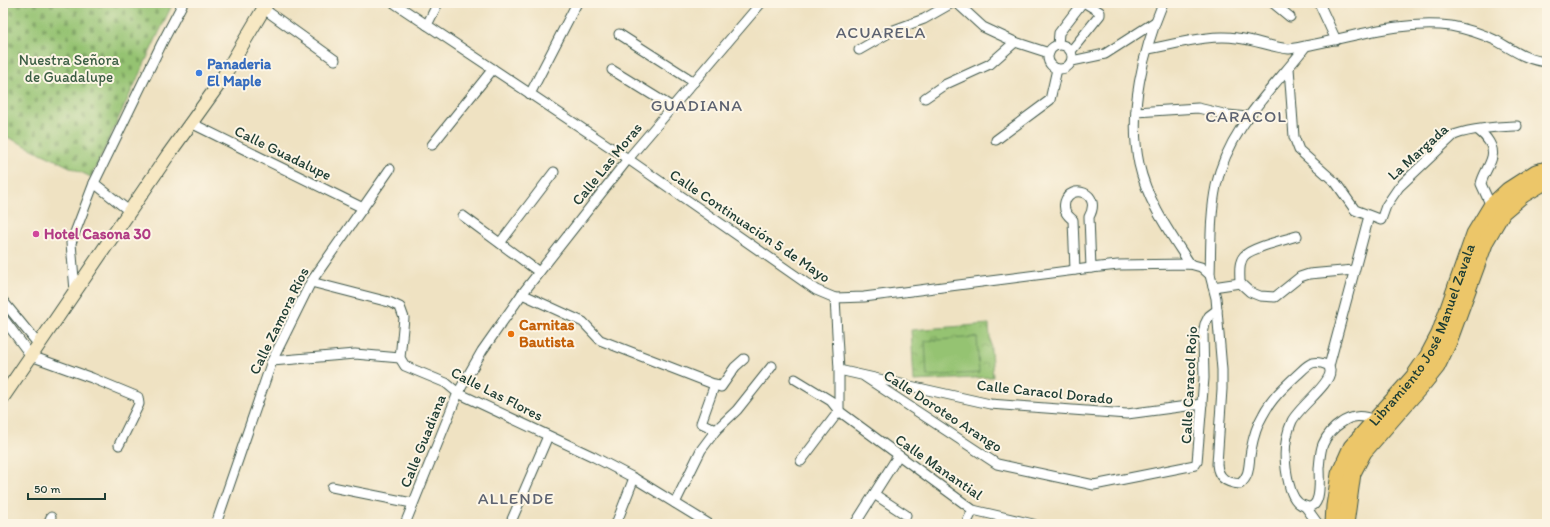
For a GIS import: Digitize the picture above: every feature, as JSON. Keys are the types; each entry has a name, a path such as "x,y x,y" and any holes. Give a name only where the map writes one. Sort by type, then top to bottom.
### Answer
{"main road":[{"path":"3,397 129,211 219,84 265,6"},
{"name":"Libramiento José Manuel Zavala","path":"1332,524 1339,474 1351,447 1413,377 1428,355 1439,334 1474,234 1491,206 1508,190 1536,172 1547,169"},
{"name":"Libramiento José Manuel Zavala","path":"1346,524 1353,473 1364,452 1437,367 1449,342 1486,241 1503,212 1523,195 1547,181"}],"street":[{"path":"75,290 71,242 94,183 183,3"},
{"name":"Calle Continuación 5 de Mayo","path":"394,3 628,159 816,290 835,298 864,297 1118,265 1190,264"},
{"path":"427,25 438,3"},
{"path":"530,94 577,3"},
{"name":"Calle Las Moras","path":"540,272 628,159 761,3"},
{"path":"859,50 894,30 924,19 954,3 958,4 983,27 1015,42 1049,53"},
{"path":"1058,45 1059,33 1082,3"},
{"path":"1072,60 1071,51 1100,15 1100,12 1086,3"},
{"path":"1163,3 1155,22 1138,89 1136,143 1139,165 1157,212 1190,264 1201,266 1210,274"},
{"path":"1274,3 1290,17"},
{"path":"1319,3 1336,40"},
{"path":"265,6 335,60"},
{"path":"1071,51 1064,46 1058,45 1052,48 1049,53 1049,63 1057,69 1066,68 1072,60 1105,54 1155,22"},
{"path":"1148,49 1218,37 1238,38 1289,49 1393,28 1423,25 1451,26 1474,32 1496,41 1518,54 1547,62"},
{"path":"619,34 694,82"},
{"path":"925,98 944,85 990,64 1015,42"},
{"path":"1306,46 1247,117 1234,139 1223,163 1216,185 1212,210 1210,274 1217,310 1222,370 1218,472 1222,480 1232,484 1240,484 1246,479 1255,435 1263,415 1276,395 1310,363 1319,361 1329,366"},
{"path":"1289,68 1294,137 1299,150 1336,183 1356,210 1369,216 1329,366 1331,372 1328,382 1300,410 1292,422 1288,435 1285,458 1289,484 1294,499 1305,506 1318,524"},
{"path":"432,145 493,69"},
{"path":"996,140 1050,100 1057,69"},
{"path":"612,70 672,107"},
{"path":"1136,112 1198,108 1228,115 1247,117"},
{"name":"Calle Guadalupe","path":"191,123 363,208"},
{"name":"La Margada","path":"1369,216 1381,220 1386,206 1399,187 1454,135 1465,131 1517,126"},
{"path":"1478,130 1486,136 1493,156 1483,174 1481,184 1491,206"},
{"name":"Calle Zamora Ríos","path":"216,524 272,361 311,282 390,169"},
{"path":"500,243 554,172"},
{"path":"94,183 129,211"},
{"path":"1075,270 1073,220 1067,215 1064,207 1066,199 1072,193 1080,192 1088,195 1093,202 1093,210 1089,217 1091,268"},
{"path":"463,216 540,272"},
{"path":"1297,236 1253,250 1244,256 1239,268 1240,283 1250,292 1260,296 1275,296 1300,277 1309,274 1354,270"},
{"name":"Calle Guadiana","path":"405,524 412,503 458,393 482,351 522,294 540,272"},
{"path":"272,361 355,354 400,358 404,318 400,307 389,302 311,282"},
{"path":"1213,287 1240,283"},
{"path":"522,294 584,322 600,340 718,386"},
{"path":"801,461 838,411 839,370 835,298"},
{"path":"3,301 39,344"},
{"name":"Calle Caracol Rojo","path":"1195,465 1198,458 1204,378 1203,334 1205,324 1209,316 1217,310"},
{"path":"3,318 31,356 92,378 138,397 138,404 119,445"},
{"name":"Calle Las Flores","path":"400,358 405,366 446,383 458,393 634,478 709,524"},
{"path":"716,430 701,423 718,386 744,359"},
{"path":"675,503 701,450 716,430 737,410 772,366"},
{"name":"Calle Caracol Dorado","path":"839,370 990,404 1127,414 1202,404"},
{"name":"Calle Doroteo Arango","path":"865,377 997,464 1094,485 1195,465"},
{"name":"Calle Manantial","path":"795,379 832,401 838,411 973,510 1033,524"},
{"path":"1305,506 1311,506 1316,502 1320,494 1320,456 1323,444 1328,435 1335,427 1356,416 1364,416 1375,420"},
{"path":"510,524 548,436"},
{"path":"855,524 898,456"},
{"path":"616,524 634,478"},
{"path":"332,487 412,503"},
{"path":"874,494 906,515"},
{"path":"966,524 973,510"}],"green space":[{"name":"Nuestra Señora de Guadalupe","path":"3,3 168,3 172,5 91,177 3,135"},
{"path":"989,324 993,377 914,381 911,330"},
{"path":"977,337 979,373 927,376 925,341"}],"place":[{"name":"Panaderia El Maple","path":"199,73"},
{"name":"Hotel Casona 30","path":"36,234"},
{"name":"Carnitas Bautista","path":"511,334"}],"district":[{"name":"ACUARELA","path":"881,32"},
{"name":"GUADIANA","path":"697,105"},
{"name":"CARACOL","path":"1246,116"},
{"name":"ALLENDE","path":"516,498"}]}
